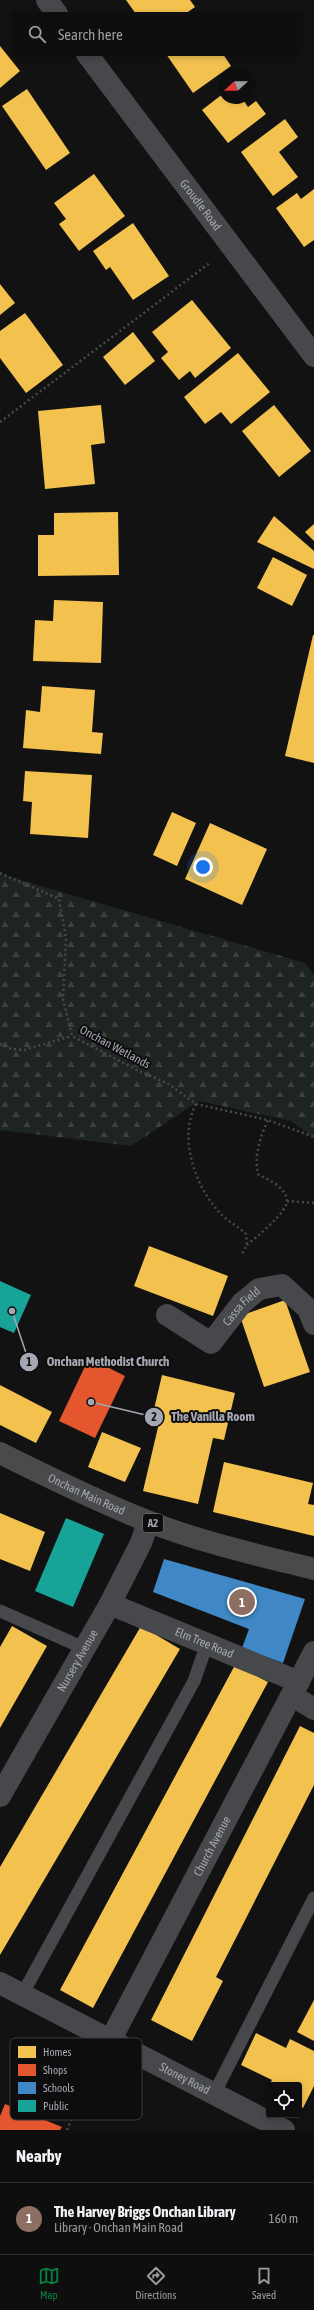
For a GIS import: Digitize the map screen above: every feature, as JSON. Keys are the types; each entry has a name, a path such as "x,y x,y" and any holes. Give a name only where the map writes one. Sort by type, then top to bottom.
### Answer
{"highway":[{"name":"Onchan Main Road","path":"0,1453 69,1487 148,1522 232,1548 314,1569"}],"street":[{"name":"Groudle Road","path":"89,56 314,356"},
{"name":"Cassa Field","path":"167,1315 211,1343 242,1303 259,1289 282,1286 308,1310 314,1324"},
{"name":"Nursery Avenue","path":"0,1796 110,1604 141,1543 148,1522"},
{"name":"Elm Tree Road","path":"110,1604 207,1644 296,1689 314,1709"},
{"name":"Church Avenue","path":"112,2038 296,1689 314,1652"},
{"name":"Stoney Road","path":"0,1983 104,2038"},
{"name":"Stoney Road","path":"142,2057 284,2130"}],"lane":[{"path":"0,1611 84,1648"},
{"path":"22,1995 194,1681 207,1644"},
{"path":"214,2094 314,1898"}],"path":[{"path":"0,422 232,246"},
{"name":"Onchan Wetlands","path":"0,873 59,899 66,938 63,999 72,1036 135,1069 167,1083 196,1104 268,1120 314,1137"},
{"path":"0,1044 12,1049 24,1050 72,1036"},
{"path":"196,1104 192,1111 188,1146 193,1166 212,1203 220,1213 246,1234 247,1245"},
{"path":"242,1254 247,1245 272,1222 286,1206 287,1201 284,1193 271,1180 258,1174 256,1165 260,1136 268,1120"},
{"path":"287,1201 314,1203"},
{"path":"67,2130 71,2120"}],"green space":[{"path":"0,874 305,963 314,975 314,1138 291,1121 199,1101 131,1146 0,1130"}],"building: Homes":[{"path":"126,0 190,0 195,7 188,12 135,12"},
{"path":"0,46 20,71 0,88"},
{"path":"167,56 224,56 231,66 228,68 218,68 218,75 193,93"},
{"path":"27,89 70,153 46,170 2,106"},
{"path":"218,98 218,104 246,104 248,107 256,101 266,114 228,143 202,110"},
{"path":"285,119 298,137 279,152 298,177 273,196 241,152"},
{"path":"94,174 125,216 79,251 59,224 66,219 54,203"},
{"path":"314,189 314,240 304,247 276,208 297,193 301,199"},
{"path":"133,223 169,276 133,300 110,267 106,270 93,251"},
{"path":"0,284 15,303 0,315"},
{"path":"192,300 231,348 195,378 190,371 179,380 161,358 168,352 152,332"},
{"path":"25,313 63,365 26,393 0,358 0,331"},
{"path":"133,332 155,361 125,385 103,357"},
{"path":"238,353 270,392 231,424 221,412 205,424 184,397"},
{"path":"101,405 105,443 91,445 95,484 45,489 38,411"},
{"path":"274,405 311,451 279,477 242,431"},
{"path":"118,512 119,575 38,576 38,535 54,535 54,513"},
{"path":"274,516 314,551 314,569 257,542"},
{"path":"314,524 314,541 305,532"},
{"path":"273,557 307,575 292,606 257,588"},
{"path":"54,600 103,602 101,663 33,661 35,620 53,621"},
{"path":"314,635 314,763 285,756"},
{"path":"42,686 95,690 92,732 103,733 101,754 23,748 26,710 40,712"},
{"path":"25,771 92,775 88,838 30,834 32,802 23,801"},
{"path":"172,812 196,823 177,866 153,855"},
{"path":"210,823 267,849 242,905 185,879"},
{"path":"149,1246 228,1276 213,1316 134,1286"},
{"path":"285,1300 310,1372 264,1387 240,1316"},
{"path":"162,1375 235,1393 224,1440 213,1438 198,1504 143,1491 159,1423 151,1422"},
{"path":"0,1385 52,1412 36,1443 0,1425"},
{"path":"102,1432 141,1448 125,1482 88,1467"},
{"path":"224,1462 313,1483 308,1504 314,1505 314,1536 213,1512"},
{"path":"0,1513 45,1532 30,1571 0,1559"},
{"path":"12,1626 47,1646 0,1728 0,1647"},
{"path":"141,1626 180,1649 0,1955 0,1867"},
{"path":"235,1665 268,1682 93,2008 60,1990"},
{"path":"300,1726 314,1733 314,1785 216,1977 223,1981 192,2041 151,2020"},
{"path":"314,2000 314,2041 297,2032"},
{"path":"256,2033 286,2048 290,2039 314,2051 314,2086 303,2108 302,2082 271,2082 272,2080 241,2065"}],"building: Shops":[{"path":"89,1358 125,1376 95,1438 59,1421"},
{"path":"5,2104 10,2106 10,2120 45,2120 62,2127 60,2130 0,2130 0,2116"}],"building: Schools":[{"path":"164,1559 305,1599 283,1663 242,1648 249,1629 153,1592"}],"building: Public":[{"path":"0,1281 31,1295 14,1333 0,1327"},
{"path":"66,1518 104,1534 73,1607 35,1591"}],"place":[{"name":"Onchan Methodist Church","path":"12,1311"},
{"name":"The Vanilla Room","path":"91,1402"},
{"name":"The Harvey Briggs Onchan Library","path":"242,1602"}]}
